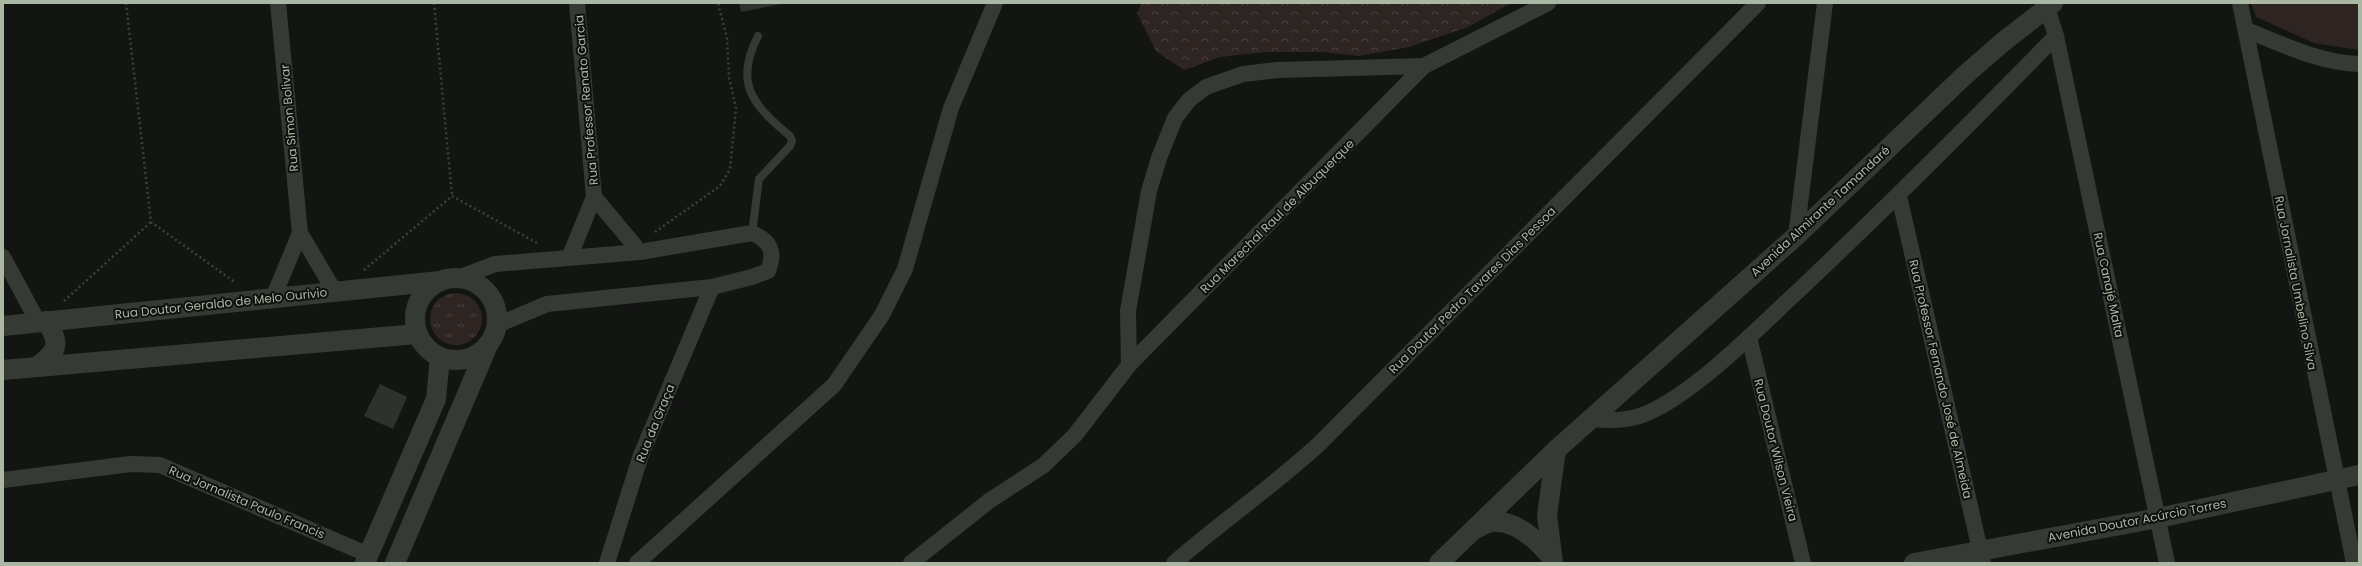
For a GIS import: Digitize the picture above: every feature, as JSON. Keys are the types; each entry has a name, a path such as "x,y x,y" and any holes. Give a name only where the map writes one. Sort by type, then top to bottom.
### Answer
{"street":[{"name":"Rua Simon Bolivar","path":"278,3 300,233 336,292"},
{"name":"Rua Professor Renato Garcia","path":"569,258 594,197 577,3"},
{"path":"637,563 834,385 882,316 905,269 951,108 995,3"},
{"name":"Rua Marechal Raul de Albuquerque","path":"911,563 989,501 1044,465 1075,435 1129,365 1424,66 1548,3"},
{"name":"Rua Doutor Pedro Tavares Dias Pessoa","path":"1174,563 1223,521 1286,474 1318,445 1758,3"},
{"path":"1796,236 1825,3"},
{"name":"Rua Jornalista Umbelino Silva","path":"2240,3 2336,481 2354,563"},
{"name":"Avenida Almirante Tamandaré","path":"1439,563 1556,450 1796,236 1964,75 2003,42 2052,5"},
{"name":"Rua Canajé Malta","path":"2052,5 2056,36 2167,563"},
{"path":"2246,30 2314,56 2342,63 2359,64"},
{"path":"1591,419 1618,421 1631,419 1653,411 1691,386 1749,337 1899,196 2056,36"},
{"name":"Rua Marechal Raul de Albuquerque","path":"1129,365 1128,311 1149,191 1158,158 1175,118 1189,100 1206,87 1243,74 1278,70 1424,66"},
{"name":"Rua Professor Fernando José de Almeida","path":"1899,196 1981,556"},
{"name":"Rua Professor Renato Garcia","path":"594,197 638,249"},
{"name":"Rua Simon Bolivar","path":"266,299 300,233"},
{"name":"Rua Doutor Geraldo de Melo Ourivio","path":"3,326 449,279 495,264 569,258 752,234"},
{"path":"497,325 547,304 712,287 752,277 768,271 772,262 771,249 765,238 752,234"},
{"path":"3,257 41,322 53,332 56,346 53,354 38,366"},
{"path":"395,563 488,345 494,336 497,325 497,313 493,301 486,291 477,283 449,279 429,288 421,298 416,309 415,321 417,334 430,352 440,357 453,360 466,359 478,354 488,345"},
{"name":"Rua da Graça","path":"607,563 642,455 712,287"},
{"path":"3,370 417,334"},
{"name":"Rua Doutor Wilson Vieira","path":"1749,337 1803,563"},
{"path":"367,559 436,399 440,357"},
{"path":"1552,560 1547,515 1556,450"},
{"name":"Rua Jornalista Paulo Francis","path":"3,480 131,464 160,464 367,559"},
{"name":"Avenida Doutor Acúrcio Torres","path":"1914,563 1981,556 2359,475"},
{"path":"1474,529 1491,522 1514,527 1538,541 1552,560"}],"lane":[{"path":"752,234 759,179 790,146 792,141 790,136 764,114 757,105 750,90 746,72 751,50 758,36"}],"path":[{"path":"126,3 151,222 266,299"},
{"path":"434,3 452,196"},
{"path":"638,249 720,186 730,169 736,108 729,77 727,38 718,3"},
{"path":"452,196 538,244"},
{"path":"363,271 452,196"},
{"path":"41,322 151,222"}],"green space":[{"path":"1142,3 1511,3 1468,27 1409,47 1359,56 1322,52 1266,52 1220,57 1184,70 1156,51 1137,13"},
{"path":"2251,3 2359,3 2359,50 2314,43 2256,17"},
{"path":"451,293 461,293 475,300 482,314 482,324 475,338 461,345 451,345 441,341 434,334 430,324 430,314 434,304 441,297"}],"building":[{"path":"739,3 781,3 781,4 741,12"},
{"path":"380,384 407,397 393,429 364,416"}]}
